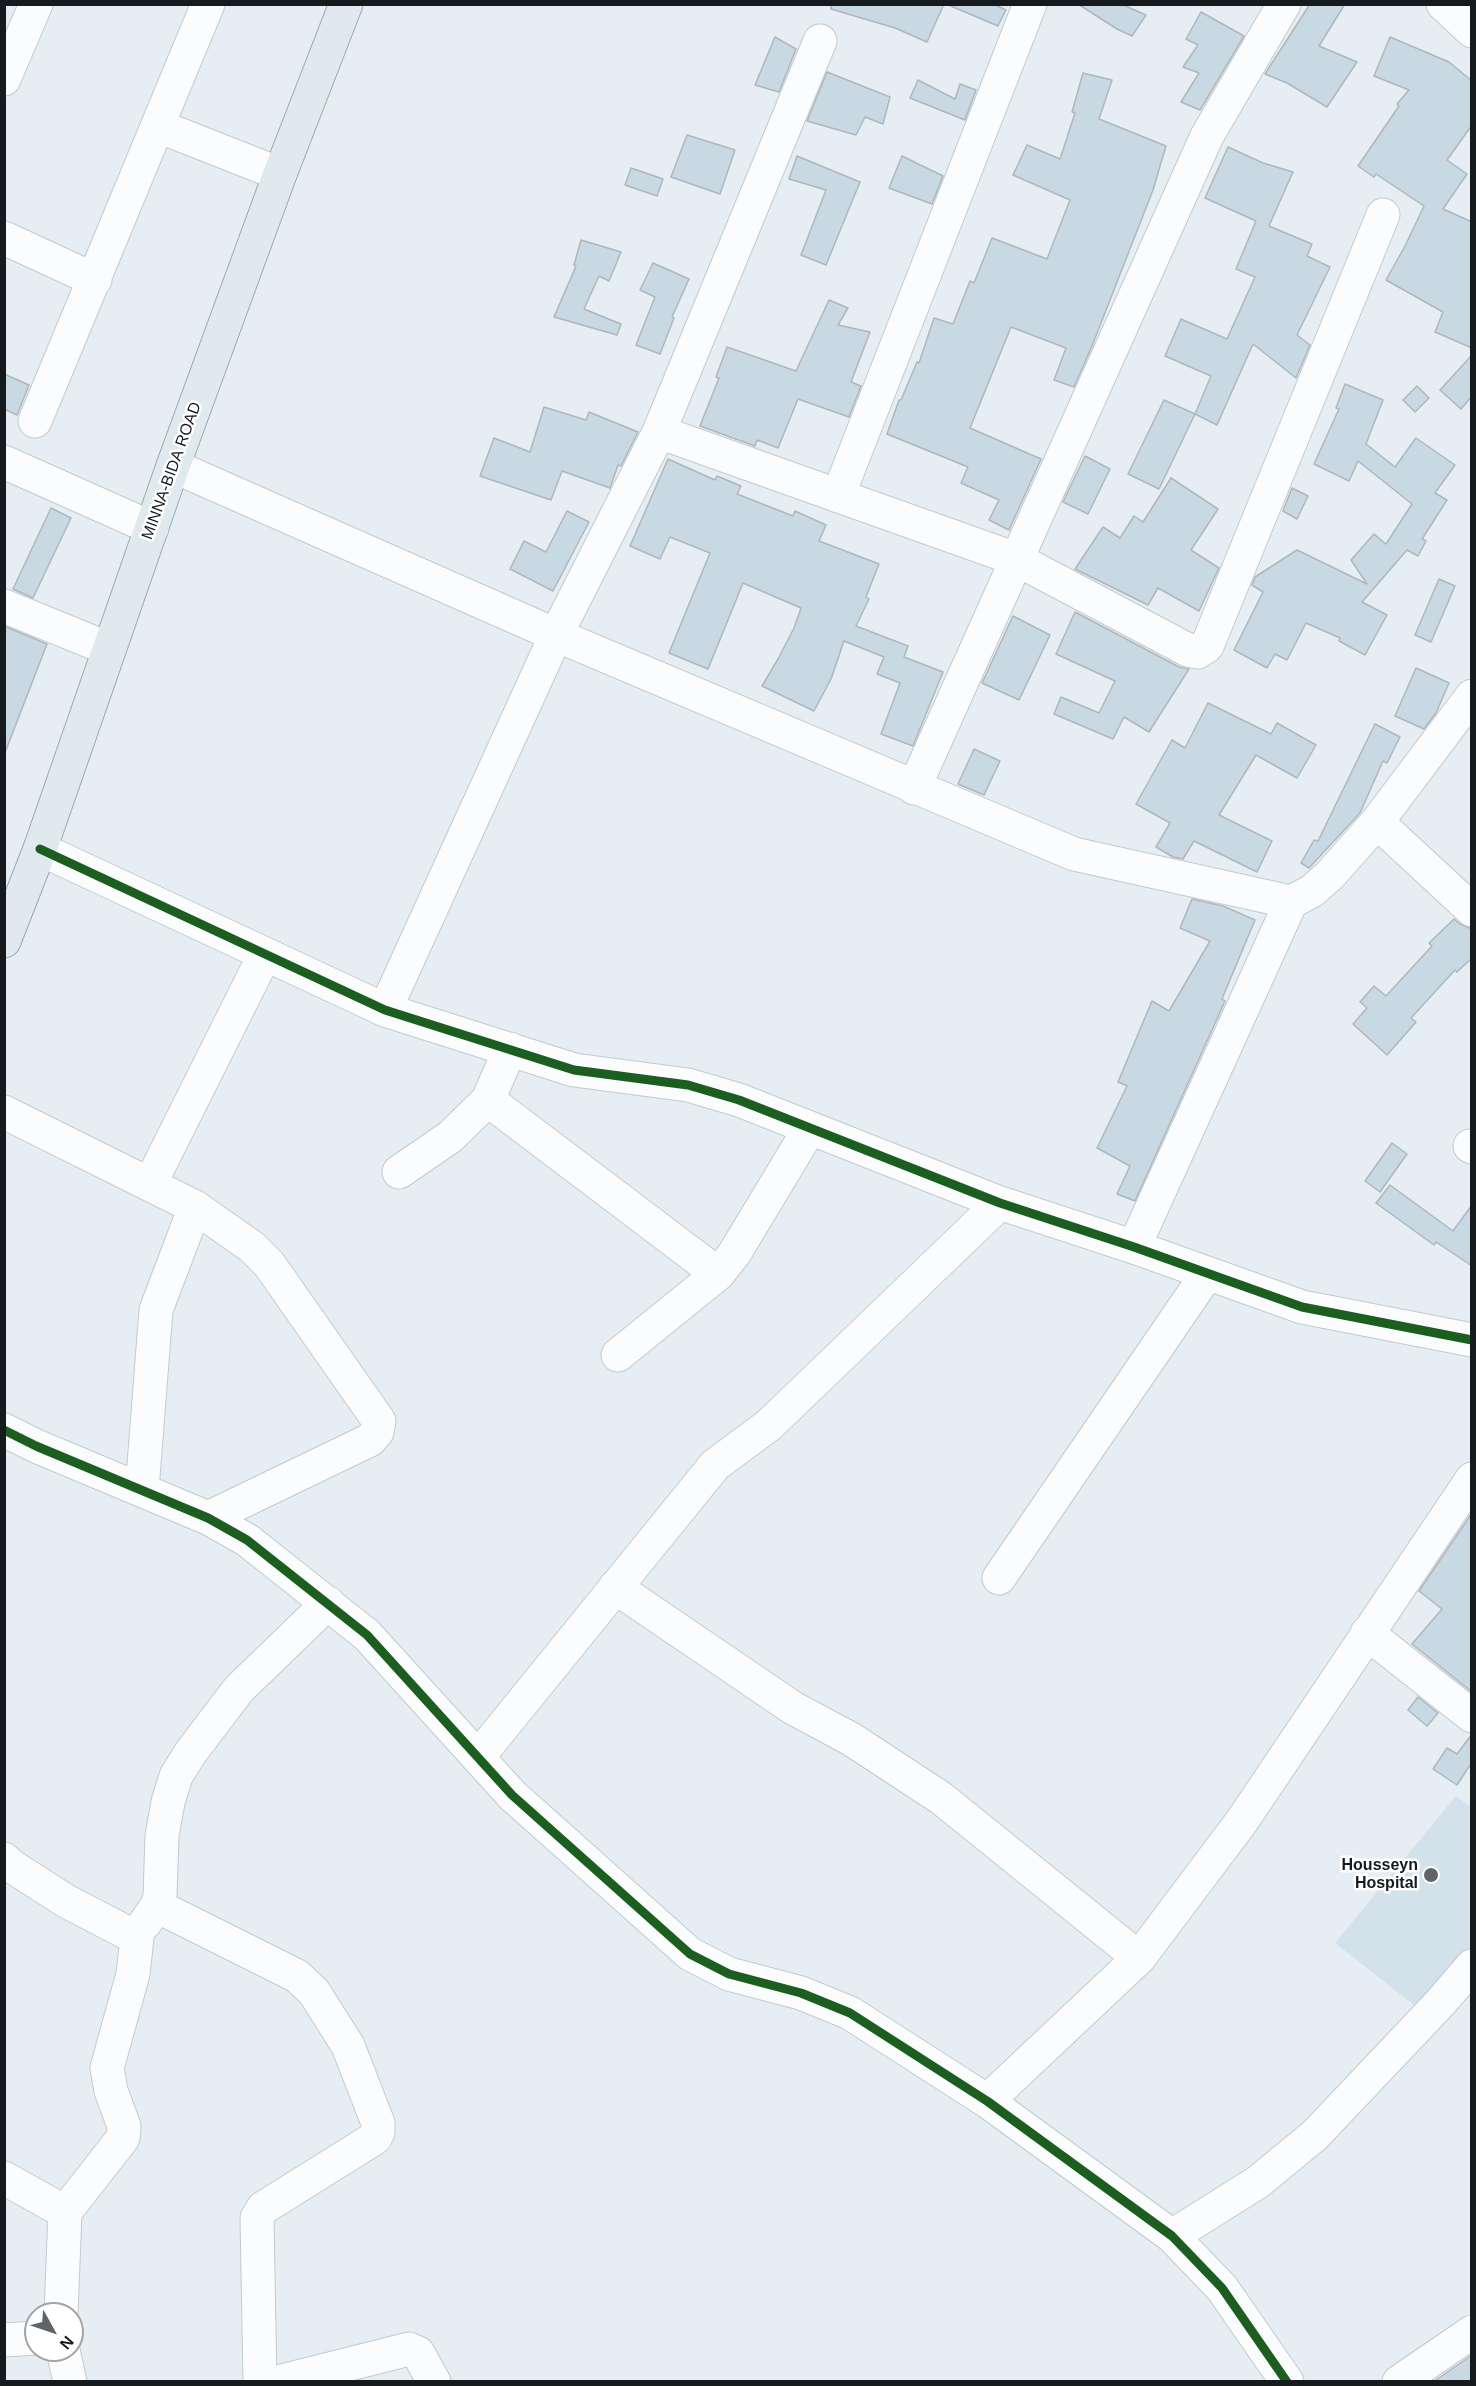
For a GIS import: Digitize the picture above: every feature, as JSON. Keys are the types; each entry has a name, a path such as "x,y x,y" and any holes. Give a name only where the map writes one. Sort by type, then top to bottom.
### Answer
{"main road":[{"name":"MINNA-BIDA ROAD","path":"7,924 40,849 173,466 280,174 346,4"}],"street":[{"path":"4,79 12,41 36,4"},
{"path":"35,421 208,4"},
{"path":"838,496 1030,4"},
{"path":"914,788 1207,136 1284,4"},
{"path":"1443,4 1472,31"},
{"path":"385,1010 556,635 659,432 820,41"},
{"path":"158,126 280,174"},
{"path":"659,432 1016,559 1188,650 1198,652 1208,646 1383,215"},
{"path":"4,238 94,280"},
{"path":"4,462 152,528"},
{"path":"173,466 556,635 1074,854 1104,863 1291,902"},
{"path":"4,606 109,649"},
{"path":"1134,1247 1291,902 1312,891 1330,875 1377,822 1472,696"},
{"path":"1377,822 1472,910"},
{"path":"40,849 385,1010 574,1070 688,1085 739,1100 1000,1203 1302,1306 1472,1340"},
{"path":"150,1184 266,954"},
{"path":"399,1172 450,1137 488,1100 510,1049"},
{"path":"488,1100 718,1274"},
{"path":"4,1112 195,1207 252,1247 268,1264 379,1421 377,1432 370,1440 208,1518"},
{"path":"618,1355 718,1274 734,1254 810,1128"},
{"path":"478,1757 715,1465 769,1425 1000,1203"},
{"path":"142,1490 156,1310 195,1207"},
{"path":"999,1578 1207,1274"},
{"path":"4,1430 36,1446 208,1518 246,1540 367,1635 512,1795 690,1954 729,1974 801,1993 850,2013 987,2101 1172,2236 1222,2288 1287,2382"},
{"path":"987,2101 1139,1958 1242,1821 1472,1479"},
{"path":"615,1587 769,1692 851,1739 941,1798 1139,1958"},
{"path":"61,2302 65,2212 123,2138 124,2126 111,2091 107,2068 133,1974 137,1938 157,1906 160,1896 162,1836 168,1802 176,1776 191,1752 240,1689 328,1603"},
{"path":"1367,1632 1472,1716"},
{"path":"4,1859 66,1901 137,1938"},
{"path":"157,1906 297,1976 314,1992 348,2046 378,2123 375,2138 263,2208 257,2218 260,2382"},
{"path":"1172,2236 1258,2182 1315,2135 1472,1966"},
{"path":"4,2178 65,2212"},
{"path":"1399,2382 1472,2332"},
{"path":"4,2340 24,2339"},
{"path":"278,2382 409,2349 418,2353 434,2382"},
{"path":"66,2362 70,2382"}],"shaded area":[{"name":"Housseyn Hospital","path":"1456,1796 1471,1807 1471,1966 1428,2016 1335,1943"}],"building":[{"path":"831,4 944,4 927,42 895,28 831,9"},
{"path":"946,4 993,4 1006,10 998,26"},
{"path":"1078,4 1121,4 1146,15 1132,36"},
{"path":"1310,4 1345,4 1319,46 1357,62 1327,107 1287,83 1265,74"},
{"path":"1201,12 1244,36 1200,110 1181,102 1199,73 1183,67 1198,45 1186,39"},
{"path":"775,37 796,49 779,92 755,85"},
{"path":"1390,37 1449,62 1472,81 1472,125 1447,160 1467,174 1443,209 1472,222 1472,348 1435,332 1443,312 1386,280 1424,206 1376,174 1374,177 1358,166 1399,106 1397,104 1409,90 1374,76"},
{"path":"827,72 890,97 883,124 865,117 856,135 807,121"},
{"path":"1083,73 1112,80 1099,119 1166,146 1153,190 1074,387 1054,380 1066,348 1011,327 970,428 1041,459 1009,530 989,520 999,500 961,483 968,467 887,434 899,400 901,400 917,362 919,363 934,318 953,324 970,281 974,283 992,238 1047,259 1070,200 1013,175 1027,145 1060,159 1075,113 1072,112"},
{"path":"918,80 955,99 960,84 976,90 965,120 910,98"},
{"path":"687,135 735,150 720,194 671,177"},
{"path":"1228,147 1263,163 1293,172 1269,226 1312,244 1307,256 1330,267 1297,335 1310,345 1296,378 1253,344 1217,425 1195,414 1211,376 1165,356 1181,319 1227,339 1255,277 1236,269 1256,221 1205,198"},
{"path":"797,156 860,182 826,265 801,255 826,190 789,179"},
{"path":"902,156 943,176 932,204 889,188"},
{"path":"631,168 663,179 657,196 625,185"},
{"path":"581,240 621,252 609,281 599,276 584,309 621,324 617,335 554,317 576,266 574,265"},
{"path":"653,263 689,279 672,317 674,318 660,354 636,345 655,297 640,290"},
{"path":"829,300 848,308 838,325 870,332 851,382 861,386 849,417 798,399 778,448 757,440 755,446 700,426 719,378 716,377 727,347 796,371"},
{"path":"1472,355 1472,396 1461,409 1440,390"},
{"path":"4,374 29,385 17,415 4,409"},
{"path":"1345,384 1383,400 1366,444 1395,467 1416,438 1455,465 1435,493 1447,500 1422,539 1426,541 1418,556 1407,550 1362,602 1387,615 1365,655 1339,641 1340,638 1306,623 1287,660 1275,654 1267,668 1234,650 1263,592 1252,585 1255,577 1297,550 1367,584 1351,560 1374,534 1386,544 1412,504 1358,461 1349,481 1314,464 1339,409 1336,408"},
{"path":"1417,386 1429,398 1415,412 1403,400"},
{"path":"1164,400 1195,414 1159,489 1128,474"},
{"path":"544,407 586,420 589,412 638,432 621,466 618,465 610,488 562,471 551,500 480,476 494,438 530,452"},
{"path":"1085,456 1110,469 1088,514 1063,502"},
{"path":"668,459 715,480 717,476 741,486 737,494 793,516 795,511 826,525 819,541 879,564 866,597 869,599 856,626 908,646 904,657 943,672 913,746 881,734 900,683 877,674 884,657 844,641 831,679 814,711 762,686 794,628 801,608 743,583 708,669 669,653 710,553 670,537 660,559 630,546"},
{"path":"1171,478 1218,509 1191,550 1219,568 1199,611 1158,588 1148,605 1075,569 1103,527 1120,538 1134,516 1143,522"},
{"path":"1292,488 1308,496 1297,519 1283,511"},
{"path":"51,508 71,518 33,598 13,589"},
{"path":"567,511 589,522 553,591 510,569 524,541 546,552"},
{"path":"1439,579 1455,586 1431,642 1415,635"},
{"path":"1075,612 1179,667 1189,669 1149,732 1124,717 1113,739 1054,714 1061,697 1099,713 1115,681 1056,654"},
{"path":"1013,616 1050,635 1019,700 982,683"},
{"path":"4,626 47,644 6,750 4,749"},
{"path":"1416,668 1449,683 1436,713 1424,729 1395,716"},
{"path":"1208,703 1271,734 1277,723 1316,745 1297,778 1256,755 1219,815 1272,841 1257,872 1194,841 1183,859 1173,857 1156,847 1170,823 1136,804 1172,740 1185,748"},
{"path":"1375,724 1400,737 1387,763 1383,761 1360,813 1309,868 1301,863 1314,840 1318,841"},
{"path":"974,749 1000,761 984,795 958,784"},
{"path":"1192,899 1223,906 1255,920 1222,999 1225,1001 1135,1201 1117,1194 1130,1166 1097,1148 1127,1086 1118,1082 1152,1001 1169,1011 1210,941 1180,928"},
{"path":"1454,919 1472,929 1472,958 1457,972 1455,970 1411,1018 1416,1022 1387,1055 1353,1024 1367,1008 1360,1002 1374,986 1386,996 1432,946 1429,943"},
{"path":"1392,1143 1407,1154 1380,1192 1365,1181"},
{"path":"1390,1185 1453,1231 1472,1205 1472,1266 1436,1242 1434,1245 1376,1203"},
{"path":"1472,1513 1472,1692 1412,1644 1442,1609 1419,1591"},
{"path":"1418,1697 1438,1713 1427,1726 1408,1710"},
{"path":"1472,1734 1472,1762 1457,1785 1433,1769 1447,1748 1457,1754"},
{"path":"1472,2355 1472,2382 1433,2382"}],"cycle path":[{"path":"40,849 385,1010 574,1070 688,1085 739,1100 1000,1203 1134,1247 1302,1307 1472,1340"},
{"path":"4,1430 36,1446 208,1518 247,1540 367,1635 512,1795 690,1954 729,1974 801,1993 850,2013 987,2101 1172,2236 1222,2288 1287,2382"}],"place":[{"name":"Housseyn Hospital","path":"1431,1875"}]}
